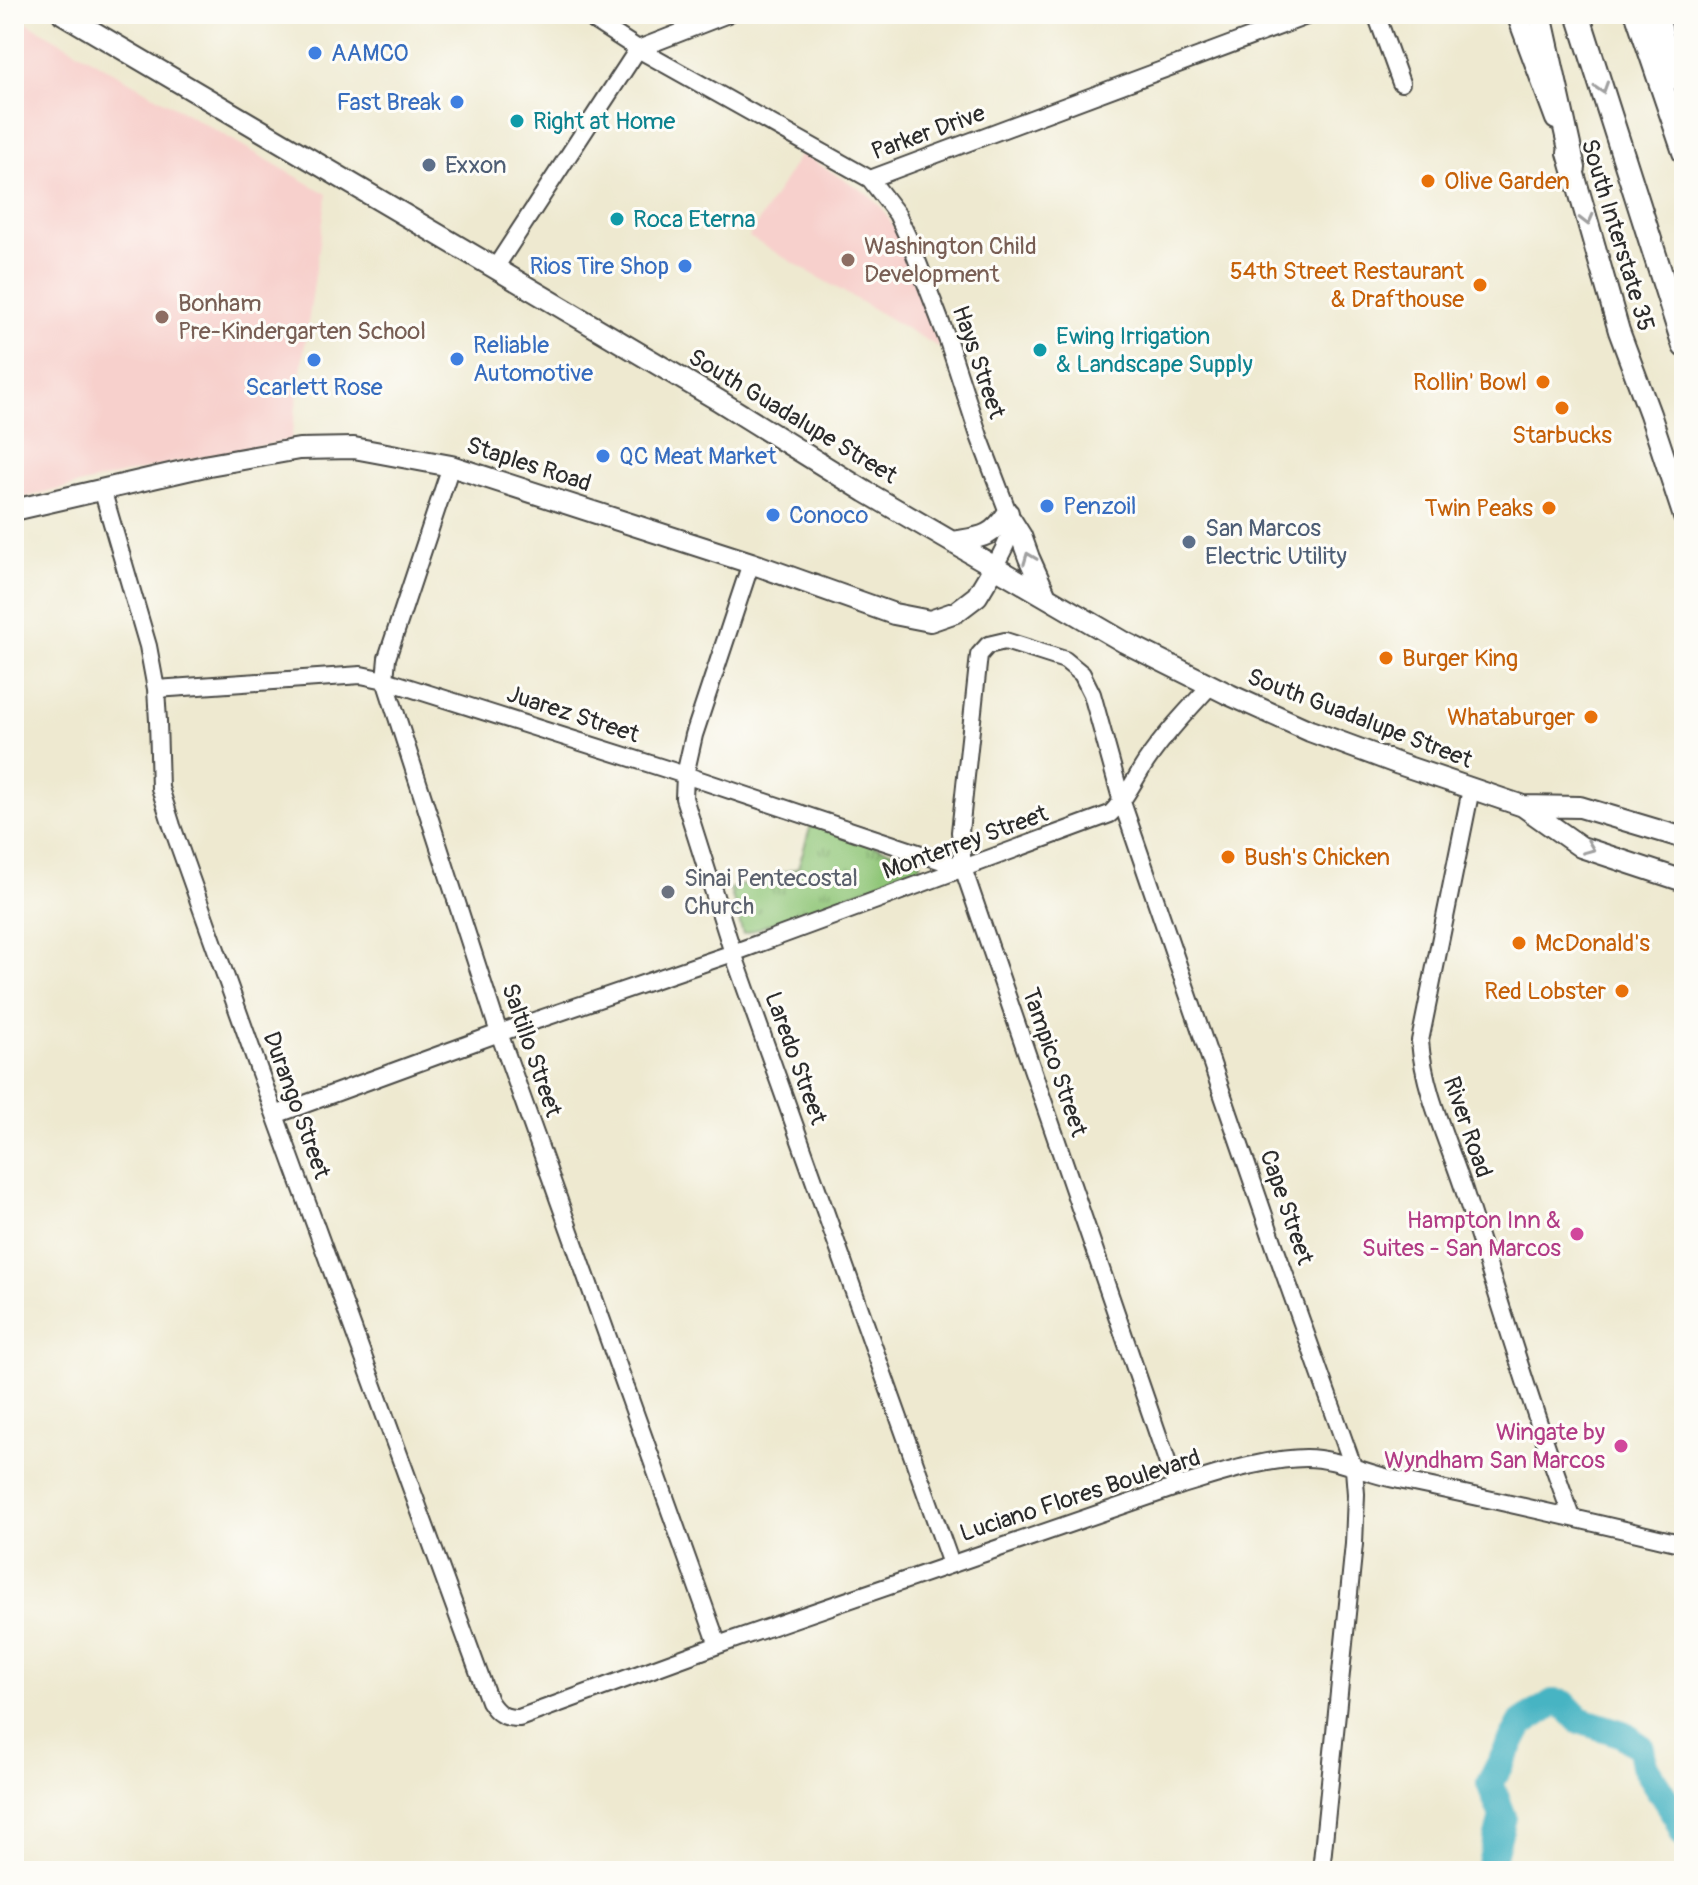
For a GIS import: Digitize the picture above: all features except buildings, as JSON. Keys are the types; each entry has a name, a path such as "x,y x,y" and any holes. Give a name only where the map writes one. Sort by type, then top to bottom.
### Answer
{"highway":[{"path":"1540,14 1574,168"},
{"path":"1578,14 1684,346"},
{"path":"1637,14 1684,152"},
{"path":"1657,14 1684,138"}],"main road":[{"name":"South Guadalupe Street","path":"63,14 953,542 1124,642 1210,686 1310,731 1523,806 1580,807 1682,836"},
{"name":"South Interstate 35","path":"1517,14 1574,168 1591,239 1619,331 1684,517"},
{"name":"Staples Road","path":"14,510 209,465 299,449 354,448 451,466 751,563 894,614 930,621 956,612 977,596 995,566"},
{"path":"953,542 986,536 1010,517 1046,596"},
{"name":"South Guadalupe Street","path":"1523,806 1581,847 1684,881"},
{"path":"1663,874 1684,888"}],"street":[{"name":"Parker Drive","path":"584,14 638,49 870,179 1312,14"},
{"path":"495,268 638,49 728,14"},
{"path":"1376,14 1401,83"},
{"name":"Hays Street","path":"870,179 897,214 910,242 1010,517"},
{"name":"Saltillo Street","path":"451,466 387,658 385,680 499,1033 718,1645"},
{"name":"Durango Street","path":"102,489 148,646 156,689 160,788 275,1115 489,1701 506,1718"},
{"path":"995,566 1012,530 1010,517"},
{"name":"Laredo Street","path":"751,563 694,735 685,775 684,798 733,953 951,1564"},
{"name":"Cape Street","path":"988,645 1005,641 1065,660 1082,674 1092,694 1122,802 1354,1469 1354,1544 1321,1871"},
{"name":"Tampico Street","path":"988,645 979,655 960,832 963,868 1176,1487"},
{"name":"Juarez Street","path":"156,689 361,675 385,680 685,775 963,868"},
{"name":"Monterrey Street","path":"275,1115 499,1033 733,953 1110,814 1122,802 1145,763 1180,718 1210,686"},
{"name":"River Road","path":"1471,789 1420,1041 1422,1067 1572,1517"},
{"name":"Luciano Flores Boulevard","path":"506,1718 519,1718 718,1645 1176,1487 1275,1460 1329,1459 1370,1474 1684,1544"}],"shaded area":[{"name":"Bonham Pre-Kindergarten School","path":"14,15 327,194 291,440 172,463 14,500"},
{"name":"Washington Child Development","path":"801,153 868,194 883,209 898,235 940,348 749,237"}],"green space":[{"path":"811,825 921,861 919,869 743,934 730,889 798,868"}],"waterway":[{"path":"1489,1871 1503,1817 1490,1783 1521,1724 1553,1703 1564,1704 1579,1720 1623,1734 1641,1748 1644,1766 1677,1817 1684,1834"}],"place":[{"name":"AAMCO","path":"315,53"},
{"name":"Fast Break","path":"457,102"},
{"name":"Right at Home","path":"517,121"},
{"name":"Exxon","path":"429,165"},
{"name":"Olive Garden","path":"1428,181"},
{"name":"Roca Eterna","path":"617,219"},
{"name":"Washington Child Development","path":"848,260"},
{"name":"Rios Tire Shop","path":"685,266"},
{"name":"54th Street Restaurant & Drafthouse","path":"1480,285"},
{"name":"Bonham Pre-Kindergarten School","path":"162,317"},
{"name":"Ewing Irrigation & Landscape Supply","path":"1040,350"},
{"name":"Reliable Automotive","path":"457,359"},
{"name":"Scarlett Rose","path":"314,360"},
{"name":"Rollin' Bowl","path":"1543,382"},
{"name":"Starbucks","path":"1562,408"},
{"name":"QC Meat Market","path":"603,456"},
{"name":"Penzoil","path":"1047,506"},
{"name":"Twin Peaks","path":"1549,508"},
{"name":"Conoco","path":"773,515"},
{"name":"San Marcos Electric Utility","path":"1189,542"},
{"name":"Burger King","path":"1386,658"},
{"name":"Whataburger","path":"1591,717"},
{"name":"Bush's Chicken","path":"1228,857"},
{"name":"Sinai Pentecostal Church","path":"668,892"},
{"name":"McDonald's","path":"1519,943"},
{"name":"Red Lobster","path":"1622,991"},
{"name":"Hampton Inn & Suites - San Marcos","path":"1577,1234"},
{"name":"Wingate by Wyndham San Marcos","path":"1621,1446"}]}
